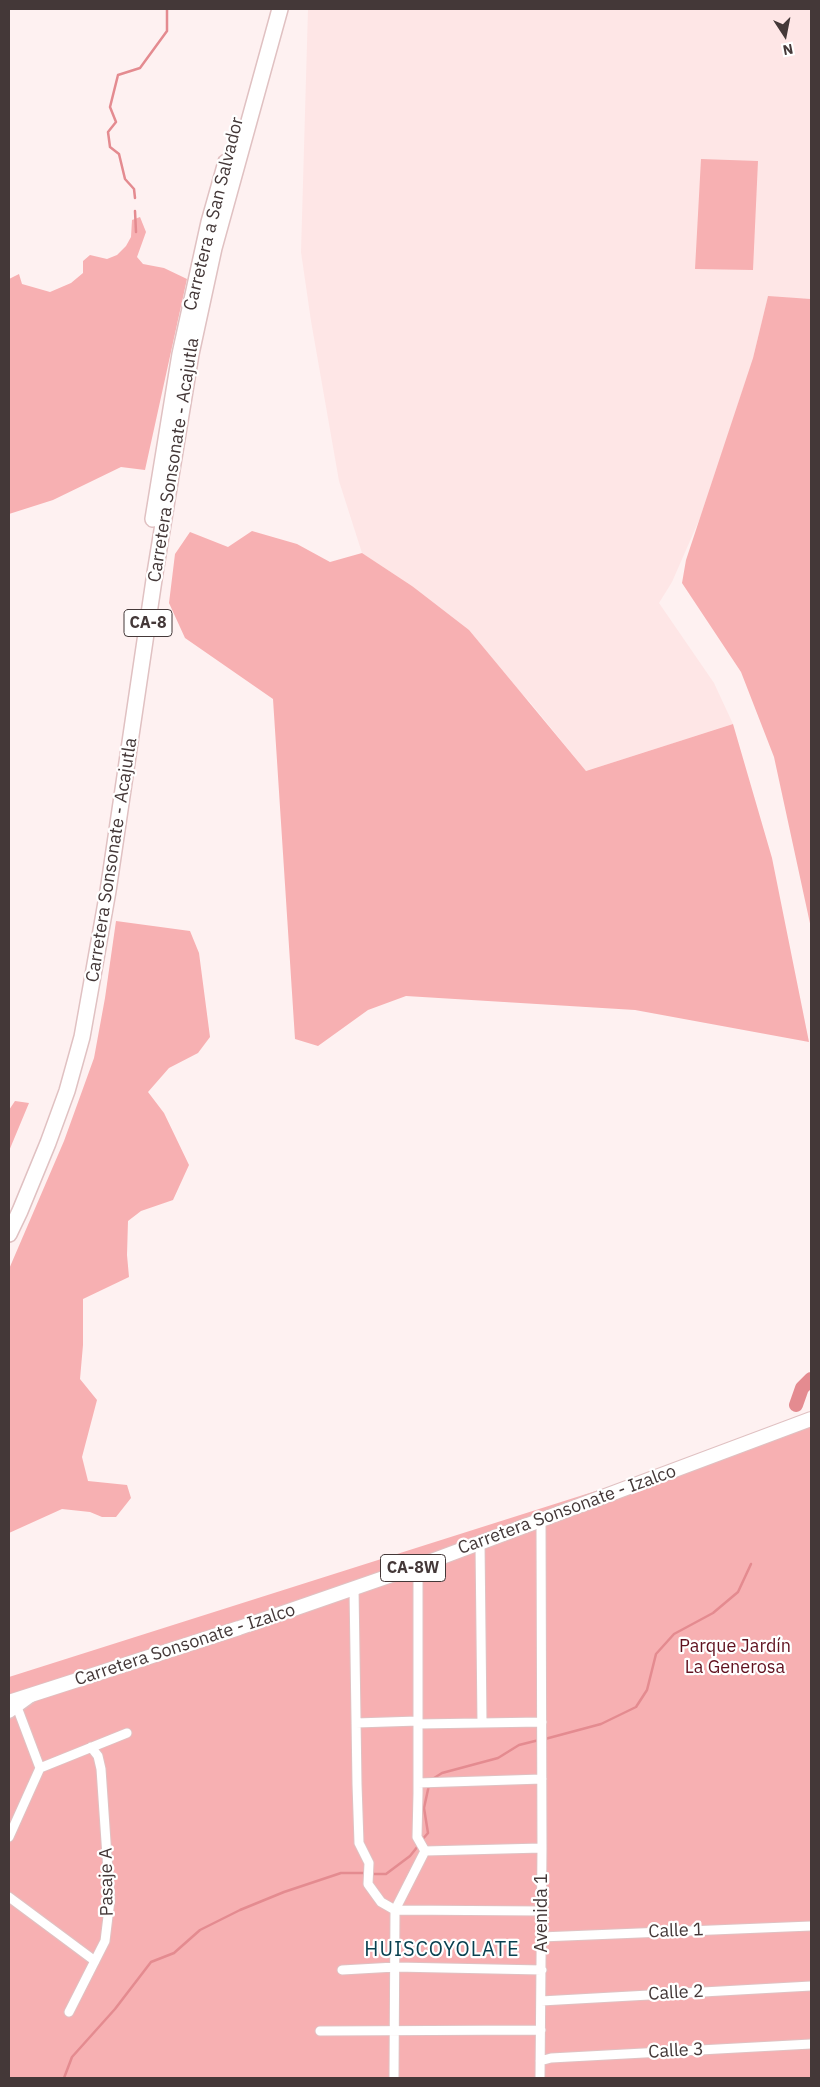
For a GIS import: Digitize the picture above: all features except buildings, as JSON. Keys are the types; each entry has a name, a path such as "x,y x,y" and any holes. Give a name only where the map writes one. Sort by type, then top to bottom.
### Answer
{"highway":[{"name":"Carretera a San Salvador","path":"9,1213 30,1166 57,1093 76,1025 96,908 147,558 180,354 209,222 269,9"},
{"name":"Carretera Sonsonate - Acajutla","path":"9,1234 48,1143 67,1091 82,1037 108,891 154,582 191,354 216,238 280,9"}],"main road":[{"name":"Carretera Sonsonate - Izalco","path":"11,1707 35,1694 239,1628 418,1566 811,1419"}],"street":[{"name":"Avenida 1","path":"540,2078 542,2001 541,1520"},
{"path":"480,1543 482,1722"},
{"path":"418,1566 418,1722 422,1783 417,1837 424,1849"},
{"path":"354,1588 359,1843 369,1863 368,1884 381,1902 395,1910 542,1911"},
{"path":"11,1707 40,1768"},
{"path":"356,1723 482,1722 542,1727"},
{"path":"9,1837 40,1768 127,1733"},
{"name":"Pasaje A","path":"69,2012 105,1940 110,1900 101,1769 98,1756 91,1747"},
{"path":"422,1783 542,1779"},
{"path":"424,1849 542,1848"},
{"path":"394,2078 395,1910 424,1849"},
{"path":"9,1896 94,1961"},
{"name":"Calle 1","path":"541,1937 811,1926"},
{"path":"342,1970 395,1967 542,1970"},
{"name":"Calle 2","path":"542,2001 811,1986"},
{"path":"320,2031 541,2030"},
{"name":"Calle 3","path":"540,2061 570,2057 811,2044"}],"shaded area":[{"path":"308,9 811,9 811,299 768,297 753,358 704,509 672,582 659,603 714,683 733,724 586,771 529,701 412,586 362,553 339,481 301,252"}],"green space":[{"path":"701,159 758,161 753,270 695,269"},
{"path":"140,217 146,232 137,257 143,264 164,268 187,279 145,470 121,467 53,500 9,514 9,279 19,274 22,284 50,292 71,283 83,273 83,261 90,255 107,259 117,255 126,246 131,237 132,220"},
{"path":"768,296 811,299 811,928 774,757 741,672 682,583 686,560 753,358"},
{"path":"252,531 297,544 330,562 362,553 412,586 469,630 586,771 733,724 772,858 809,1042 635,1010 406,996 368,1010 318,1046 295,1039 273,699 185,638 169,603 175,554 190,532 228,547"},
{"path":"116,921 190,931 199,953 210,1037 198,1053 169,1068 148,1092 164,1113 189,1165 173,1200 141,1211 128,1221 127,1255 129,1277 83,1299 83,1345 80,1379 97,1400 82,1457 88,1481 127,1485 131,1498 116,1517 102,1517 90,1512 62,1509 9,1533 9,1269 64,1141 94,1058"},
{"path":"15,1101 29,1103 9,1151 9,1110"},
{"name":"Parque Jardín La Generosa","path":"811,1415 811,2078 9,2078 9,1677 703,1457"}],"waterway":[{"path":"135,198 134,189 125,179 119,154 110,147 108,132 116,122 110,107 118,75 140,68 167,31 167,9"},
{"path":"135,211 136,232"},
{"path":"796,1405 802,1388 811,1379"},
{"path":"545,1739 601,1724 636,1707 647,1690 656,1654 674,1634 713,1613 738,1592 751,1564"},
{"path":"431,1780 442,1773 498,1758 519,1745 539,1740"},
{"path":"421,1841 428,1833 424,1808 429,1785"},
{"path":"372,1874 386,1874 410,1856 418,1846"},
{"path":"64,2078 72,2057 115,2009 151,1962 174,1953 200,1930 240,1910 284,1892 341,1873 366,1873"}],"district":[{"name":"HUISCOYOLATE","path":"442,1950"}]}
